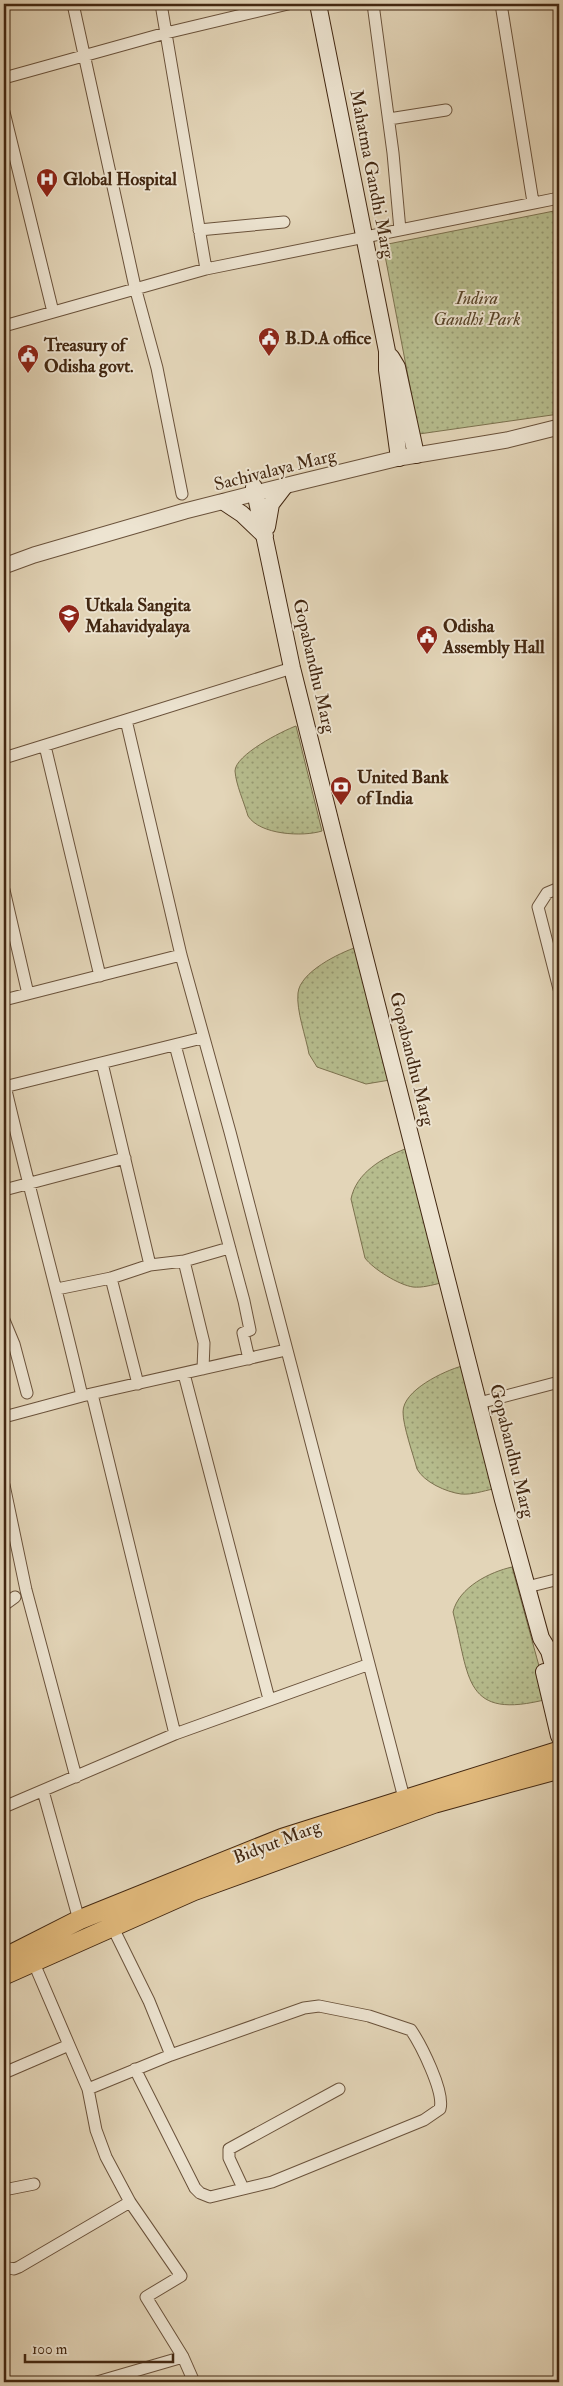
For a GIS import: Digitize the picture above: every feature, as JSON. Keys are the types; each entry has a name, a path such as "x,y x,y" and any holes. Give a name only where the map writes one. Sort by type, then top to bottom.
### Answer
{"main road":[{"name":"Mahatma Gandhi Marg","path":"318,4 387,351 386,370 398,453"},
{"name":"Mahatma Gandhi Marg","path":"387,351 397,367 415,450"},
{"path":"265,536 271,504 284,487"},
{"name":"Gopabandhu Marg","path":"255,490 292,668 527,1587 541,1638 549,1652 559,1688"},
{"path":"224,502 242,514 265,536"},
{"name":"Gopabandhu Marg","path":"541,1638 539,1652 559,1736"},
{"name":"Bidyut Marg","path":"4,1958 80,1920 283,1838 404,1798 559,1751"},
{"name":"Bidyut Marg","path":"4,1975 193,1891 435,1803 559,1769"},
{"path":"283,1838 289,1856"}],"street":[{"path":"73,4 135,287 157,368 182,494"},
{"path":"160,4 206,269"},
{"path":"4,78 166,33 288,4"},
{"path":"373,4 389,119 400,230"},
{"path":"501,4 533,202"},
{"path":"389,119 446,110"},
{"path":"4,112 54,312"},
{"path":"4,326 135,287 206,269 559,198"},
{"path":"199,230 284,222"},
{"name":"Sachivalaya Marg","path":"4,557 184,503 255,490 398,453 559,422"},
{"name":"Sachivalaya Marg","path":"415,450 507,440 559,426"},
{"name":"Sachivalaya Marg","path":"4,566 34,555 224,502 255,490 284,487 398,453"},
{"path":"4,758 292,668"},
{"path":"126,720 202,1038 230,1132 367,1665 404,1798"},
{"path":"45,746 100,976"},
{"path":"559,888 546,892 538,907 559,989"},
{"path":"4,890 28,994"},
{"path":"4,1000 181,956"},
{"path":"175,1734 87,1395 27,1183 4,1087 202,1038"},
{"path":"175,1045 250,1330 243,1334 249,1359"},
{"path":"102,1063 150,1265"},
{"path":"4,1190 125,1158"},
{"path":"57,1289 111,1278 150,1265 184,1261 228,1248"},
{"path":"184,1261 204,1343 204,1369"},
{"path":"111,1278 138,1384"},
{"path":"4,1320 14,1344 27,1393"},
{"path":"4,1417 87,1395 286,1350"},
{"path":"184,1374 269,1699"},
{"path":"479,1403 559,1382"},
{"path":"4,1485 26,1590 76,1777"},
{"path":"527,1587 559,1579"},
{"path":"4,1605 15,1597"},
{"path":"4,1807 175,1734 367,1665"},
{"path":"43,1791 80,1920"},
{"path":"112,1926 149,2001 171,2055"},
{"path":"33,1961 88,2089 100,2142 130,2202 181,2276 146,2296 183,2357 194,2382"},
{"path":"88,2089 135,2069 171,2055 304,2008 319,2006 369,2016 406,2027 414,2036 442,2102 440,2109 424,2120 272,2182 210,2196 200,2193 135,2069"},
{"path":"4,2073 69,2045"},
{"path":"243,2188 229,2158 229,2149 233,2145 339,2089"},
{"path":"4,2190 34,2184"},
{"path":"4,2267 19,2268 130,2202"},
{"path":"97,2382 119,2379 183,2357"}],"green space":[{"name":"Indira Gandhi Park","path":"559,210 559,414 419,434 383,245"},
{"path":"296,726 322,831 314,833 282,833 272,831 254,822 248,816 238,788 235,771 243,758 260,744"},
{"path":"357,947 390,1080 366,1084 317,1067 309,1054 298,1000 300,985 313,971 340,954"},
{"path":"405,1149 441,1283 423,1287 407,1286 394,1280 374,1267 365,1258 351,1199 358,1181 364,1174 379,1162"},
{"path":"462,1366 493,1489 465,1494 442,1489 420,1474 408,1440 403,1412 405,1404 417,1389 435,1377"},
{"path":"512,1567 548,1699 520,1704 500,1704 485,1699 475,1688 463,1657 453,1612 456,1603 462,1595 476,1582 503,1569"}],"place":[{"name":"Global Hospital","path":"47,198"},
{"name":"B.D.A office","path":"269,357"},
{"name":"Treasury of Odisha govt.","path":"28,374"},
{"name":"Utkala Sangita Mahavidyalaya","path":"69,634"},
{"name":"Odisha Assembly Hall","path":"427,655"},
{"name":"United Bank of India","path":"341,806"}]}
